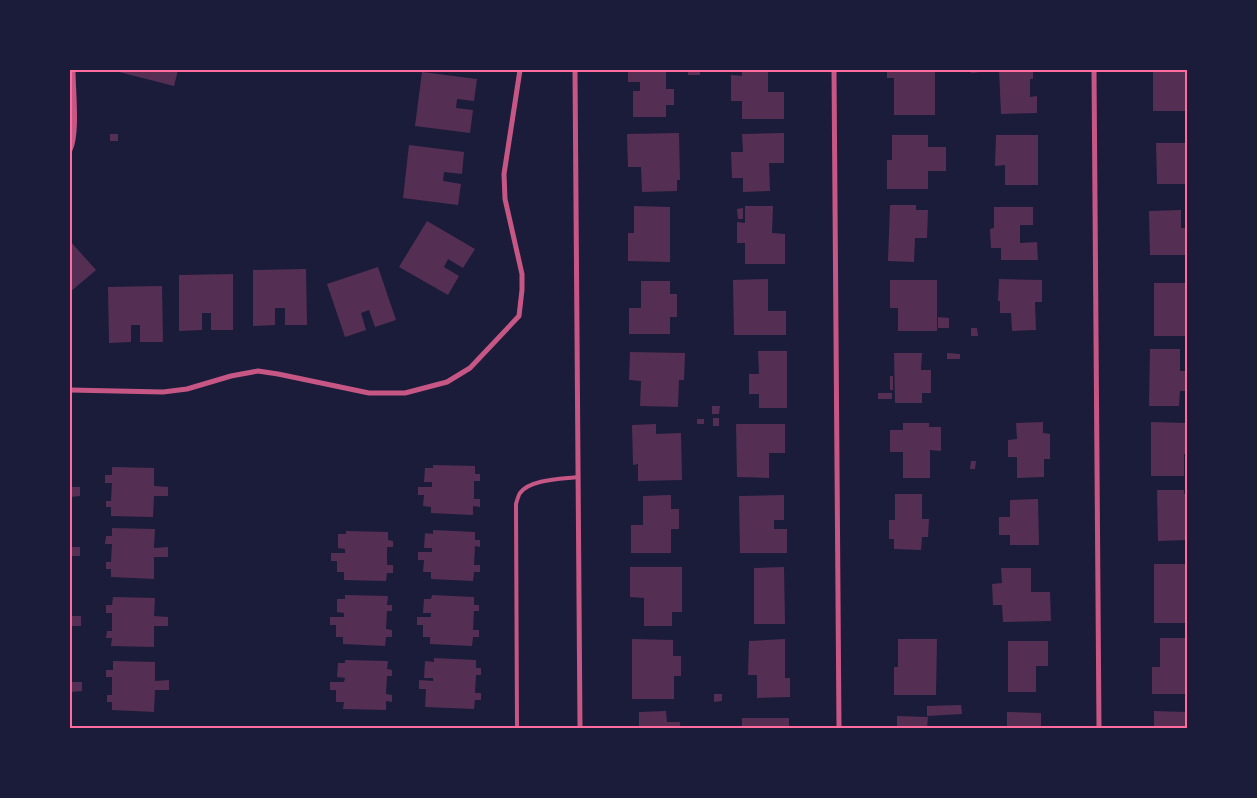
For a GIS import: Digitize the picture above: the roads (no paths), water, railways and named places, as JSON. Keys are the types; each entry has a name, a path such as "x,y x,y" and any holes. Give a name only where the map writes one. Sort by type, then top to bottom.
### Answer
{"street":[{"path":"70,150 74,121 72,101 73,70"},
{"path":"70,390 163,392 187,389 232,376 258,371 369,393 405,393 447,382 470,368 519,316 522,274 505,200 504,174 520,70"},
{"path":"575,70 580,728"},
{"path":"834,70 839,728"},
{"path":"1094,70 1099,728"}],"lane":[{"path":"517,728 516,504 520,493 529,485 578,477"}]}
